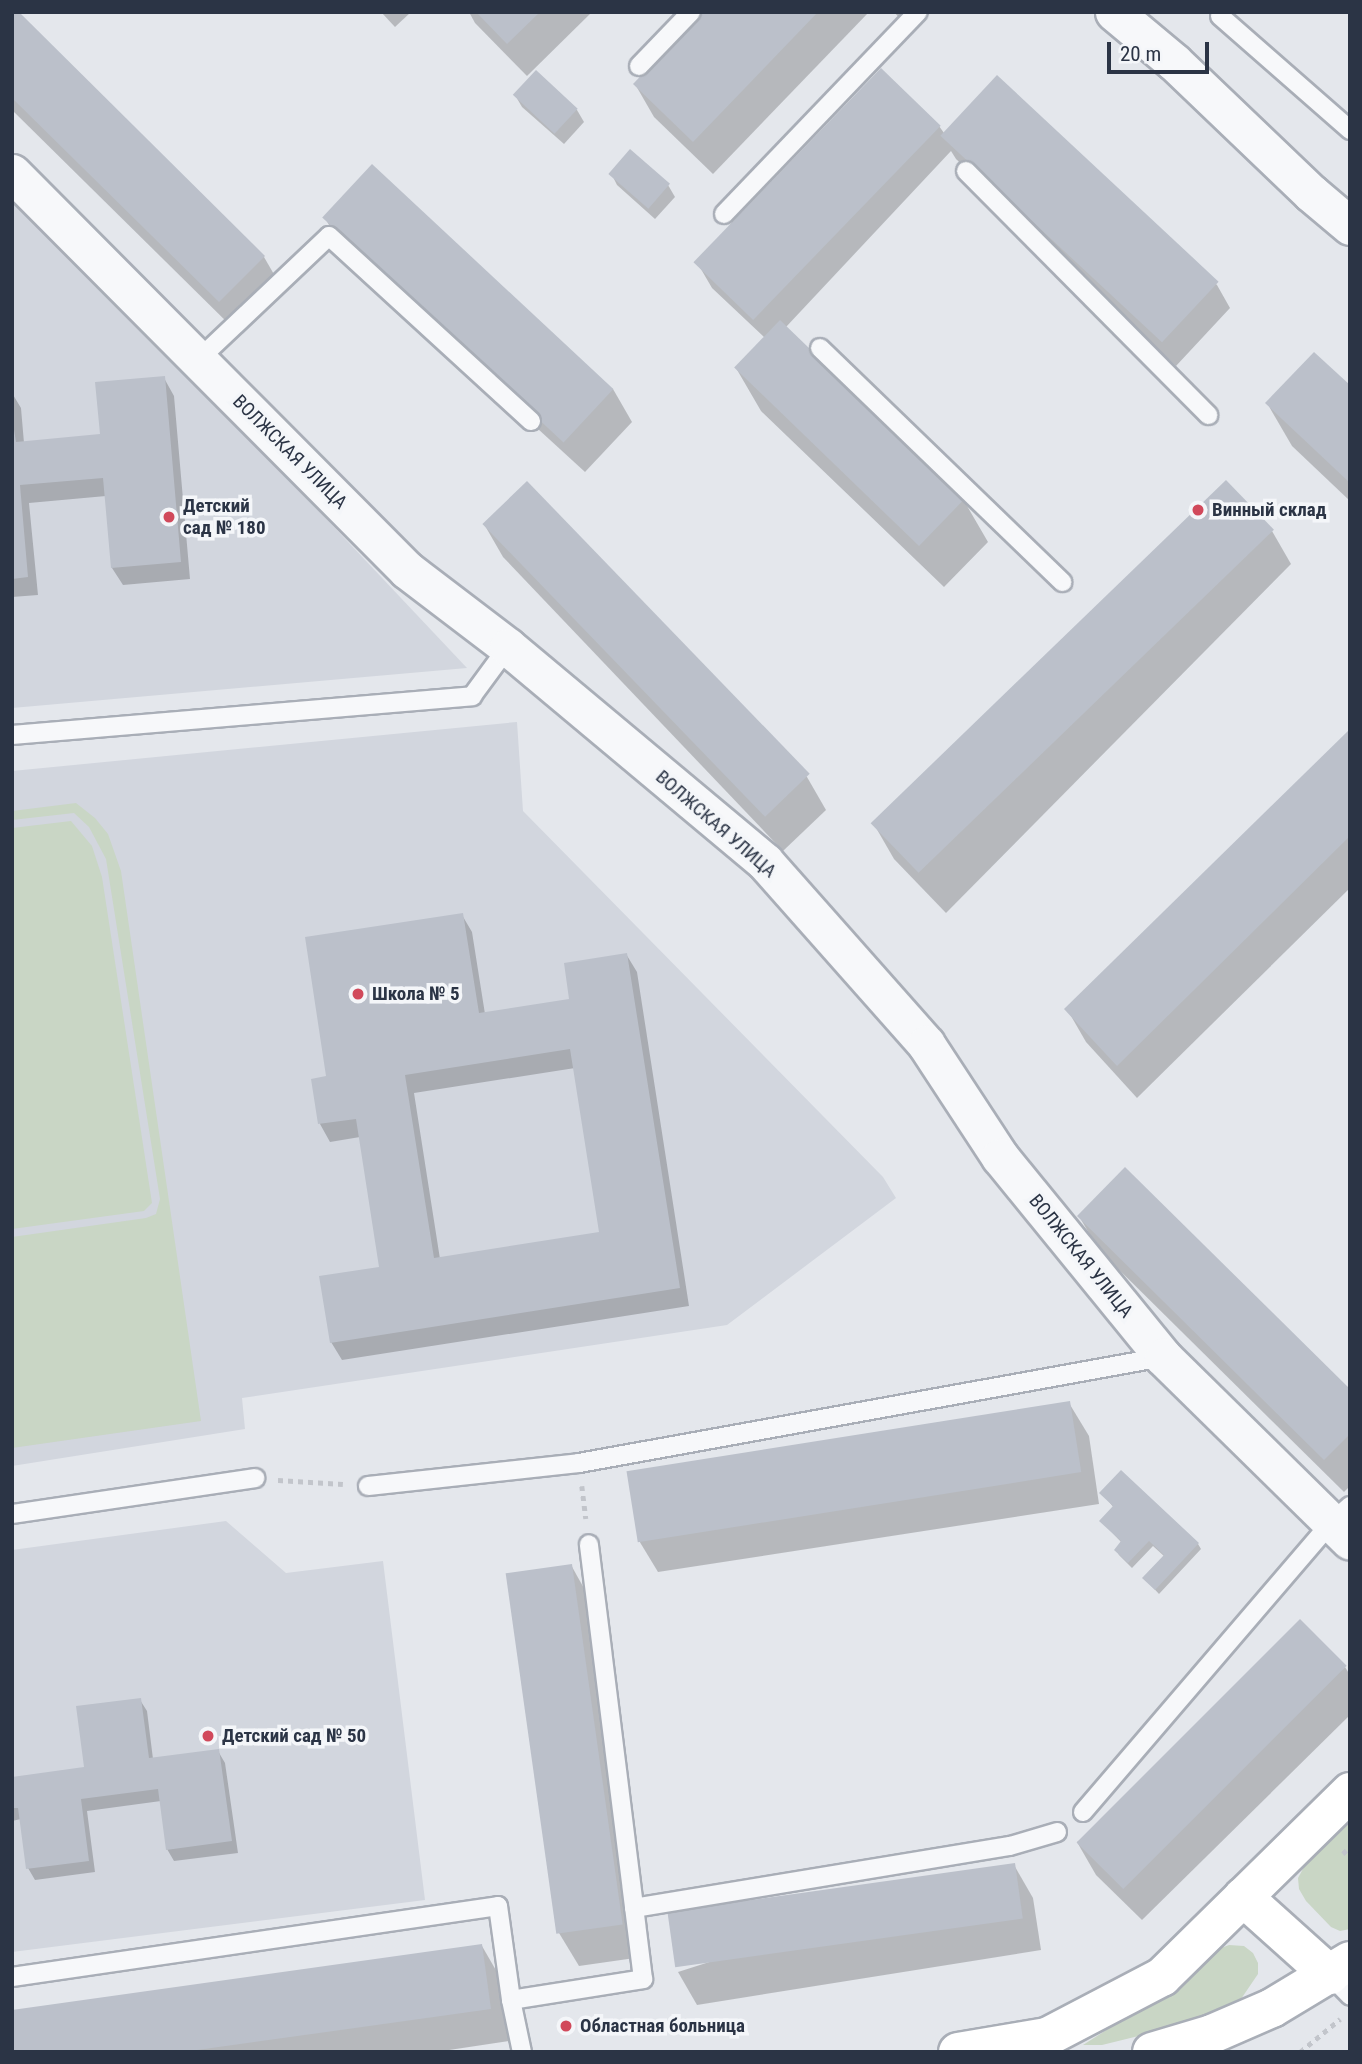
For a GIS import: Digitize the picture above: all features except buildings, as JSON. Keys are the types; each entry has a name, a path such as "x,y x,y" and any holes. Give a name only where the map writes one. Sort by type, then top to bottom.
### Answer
{"main road":[{"path":"958,2052 1047,2037 1162,1977 1350,1792"},
{"path":"1152,2052 1212,2034 1343,1977 1243,1897"}],"street":[{"path":"1114,12 1174,62 1311,193 1350,226"},
{"name":"ВОЛЖСКАЯ УЛИЦА","path":"12,173 407,570 508,647 765,862 926,1044 1000,1157 1163,1357 1343,1524"}],"lane":[{"path":"639,66 691,12"},
{"path":"724,214 918,12"},
{"path":"1220,16 1350,130"},
{"path":"966,171 1208,415"},
{"path":"198,360 329,236 531,421"},
{"path":"820,348 1062,582"},
{"path":"12,735 472,696 508,647"},
{"path":"368,1486 579,1463 1163,1357"},
{"path":"12,1514 255,1478"},
{"path":"1083,1812 1343,1524"},
{"path":"511,2000 643,1979 589,1544"},
{"path":"634,1908 1010,1846 1057,1832"},
{"path":"12,1977 498,1906 511,2000 522,2052"}],"path":[{"path":"579,1463 589,1544"},
{"path":"255,1478 368,1486"},
{"path":"1340,1847 1350,1858"},
{"path":"1300,2052 1350,2011"}],"shaded area":[{"name":"Детский сад № 180","path":"12,198 183,367 467,668 12,708"},
{"name":"Школа № 5","path":"517,722 523,811 883,1177 896,1198 727,1325 242,1398 245,1429 12,1466 12,771"},
{"name":"Детский сад № 50","path":"226,1521 286,1573 383,1561 425,1900 12,1952 12,1550"}],"green space":[{"path":"76,803 95,818 108,834 121,871 201,1421 12,1448 12,1237 146,1218 156,1214 160,1199 106,859 89,827 74,813 12,820 12,811"},
{"path":"71,821 92,846 102,877 152,1203 144,1211 12,1229 12,828"},
{"path":"1350,1822 1350,1929 1340,1931 1331,1927 1306,1901 1299,1889 1298,1878 1304,1867"},
{"path":"1229,1945 1244,1946 1253,1953 1258,1963 1258,1974 1241,1999 1228,2008 1171,2028 1102,2045 1083,2045 1147,2004 1216,1950"}],"place":[{"name":"Винный склад","path":"1198,510"},
{"name":"Детский сад № 180","path":"169,517"},
{"name":"Школа № 5","path":"358,994"},
{"name":"Детский сад № 50","path":"208,1736"},
{"name":"Областная больница","path":"566,2026"}]}
